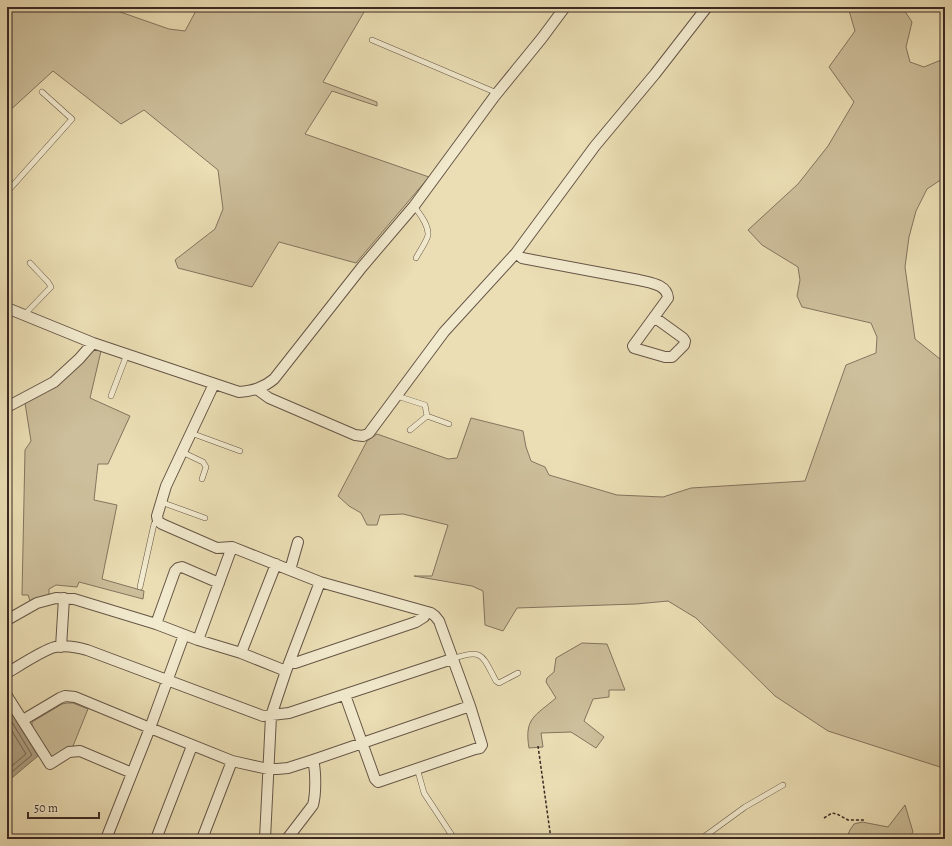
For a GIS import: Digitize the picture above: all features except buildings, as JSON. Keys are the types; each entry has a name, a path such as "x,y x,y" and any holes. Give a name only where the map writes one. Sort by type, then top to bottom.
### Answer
{"street":[{"path":"7,308 93,344 214,384 239,392 258,390 274,379 362,266 414,206 497,93 565,7"},
{"path":"258,390 269,398 355,436 362,436 369,433 444,332 516,253 595,146 677,46 706,7"},
{"path":"516,253 522,258 655,284 663,288 667,292 668,298 654,317 633,346 634,348 665,357 672,357 681,349 685,341 654,317"},
{"path":"7,407 54,382 93,344"},
{"path":"214,384 166,486 157,516 158,521 218,548 232,548 320,582 426,612 435,616 439,621 470,706 481,742 480,748 378,782 375,779 361,743 345,694"},
{"path":"290,570 298,542"},
{"path":"198,640 232,548"},
{"path":"242,653 276,564"},
{"path":"156,624 175,571 178,568 182,567 219,583"},
{"path":"265,839 271,716 287,667 320,582"},
{"path":"7,620 37,603 56,598 74,599 156,624 198,640 287,667 416,622 424,617 426,612"},
{"path":"61,647 64,598"},
{"path":"106,839 150,728 184,635"},
{"path":"7,673 50,649 75,647 87,650 263,716 271,716 289,713 452,659"},
{"path":"7,696 50,764 69,752 80,751 132,773"},
{"path":"23,720 60,698 69,696 75,697 192,746 232,761 268,769 288,768 470,706"},
{"path":"156,839 192,746"},
{"path":"287,839 312,805 314,800 315,768 313,760"},
{"path":"202,839 232,761"}],"lane":[{"path":"372,40 497,93"},
{"path":"7,192 72,119 42,92"},
{"path":"414,206 421,215 427,227 428,235 416,258"},
{"path":"24,315 51,287 30,263"},
{"path":"111,396 127,354"},
{"path":"397,396 425,405 427,416"},
{"path":"427,416 449,424"},
{"path":"410,430 427,416"},
{"path":"191,433 240,451"},
{"path":"182,452 203,462 206,467 202,479"},
{"path":"161,501 206,518"},
{"path":"140,587 154,524 158,521"},
{"path":"452,659 466,654 480,655 484,658 496,681 499,683 518,673"},
{"path":"417,768 424,793 453,837"},
{"path":"701,839 745,807 783,784"}],"path":[{"path":"538,746 550,839"},
{"path":"824,818 832,812 848,820 864,820"}],"shaded area":[{"path":"7,7 106,7 169,29 185,31 198,7 367,7 323,82 377,102 377,106 332,91 305,134 429,177 356,263 279,242 252,287 178,268 175,260 215,229 223,209 218,170 144,110 121,124 53,71 7,113"},
{"path":"367,7 379,7 377,12"},
{"path":"848,7 870,7 871,10 902,7 912,22 906,47 910,62 924,67 941,60 945,62 945,177 927,189 916,211 909,237 905,267 915,339 945,363 945,775 940,767 828,731 775,696 696,618 668,601 636,604 517,608 503,631 485,625 483,591 472,586 414,576 432,576 448,525 403,514 380,515 377,525 367,525 361,513 349,506 338,496 367,441 377,434 448,459 457,458 471,418 523,431 526,447 531,461 545,467 549,475 617,495 663,497 691,488 805,481 846,365 876,353 877,337 871,323 802,307 797,296 800,280 798,267 762,245 748,230 798,184 828,146 854,102 829,67 855,31"},
{"path":"94,349 101,351 90,398 130,416 108,464 98,464 94,500 117,505 102,579 144,591 143,599 79,582 77,587 56,585 49,589 49,595 30,601 28,595 22,595 25,450 31,441 25,403 56,387"},
{"path":"582,643 607,644 625,690 609,690 609,697 593,699 584,721 604,737 596,748 571,732 541,733 543,747 529,748 528,730 533,718 556,698 546,682 547,678 554,672 556,658"},
{"path":"73,703 88,709 73,746 53,757 49,756 32,726 32,722 62,704"},
{"path":"905,805 913,832 908,839 846,839 854,824 862,822 888,827"}],"water":[{"path":"7,706 38,756 7,782"}]}
